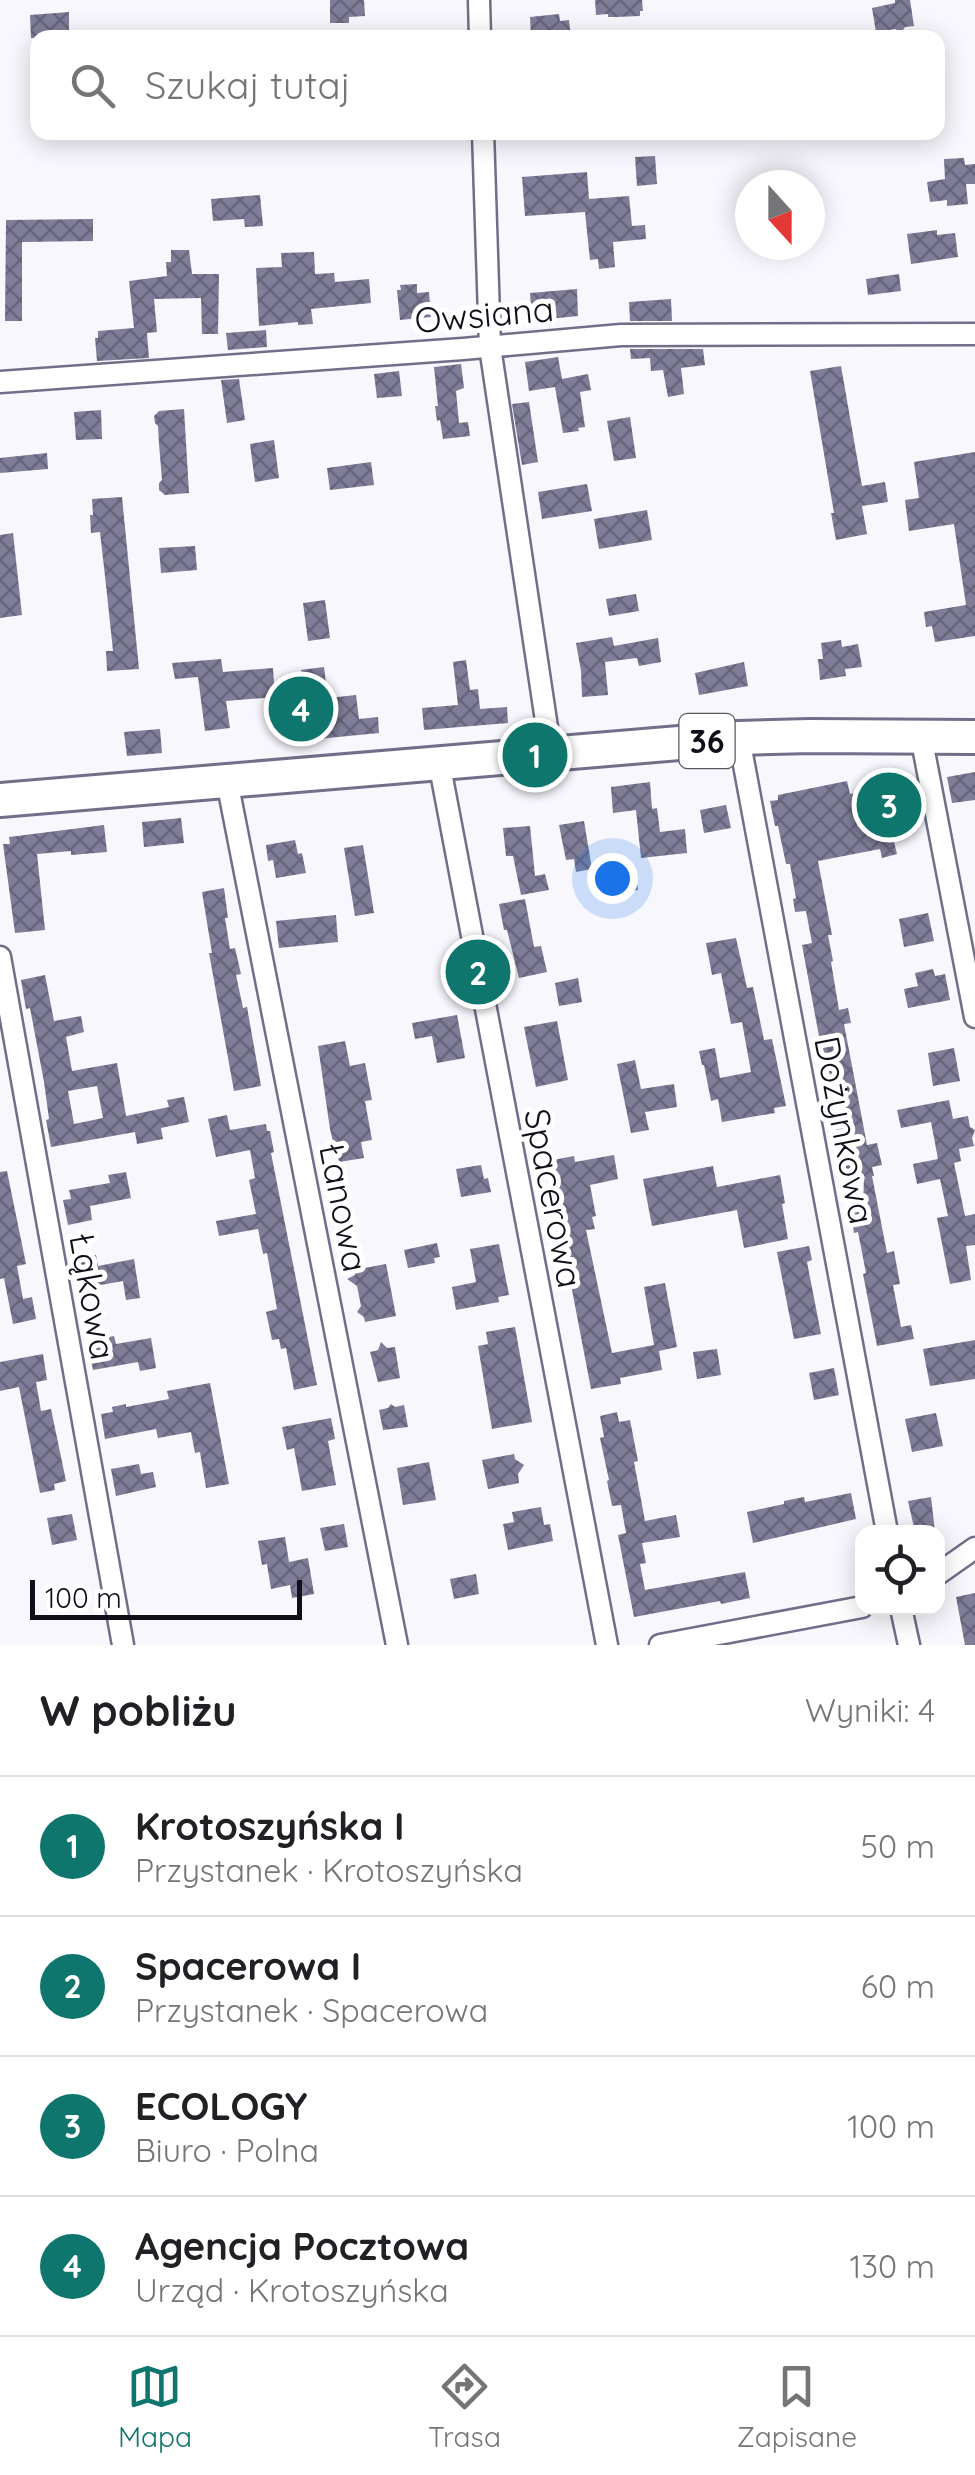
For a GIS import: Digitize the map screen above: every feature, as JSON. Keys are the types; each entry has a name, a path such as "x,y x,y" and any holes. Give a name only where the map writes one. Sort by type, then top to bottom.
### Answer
{"main road":[{"name":"36","path":"0,800 739,738 975,737"}],"street":[{"path":"479,0 480,30"},
{"path":"484,140 490,347 551,754"},
{"name":"Owsiana","path":"0,382 621,335 975,334"},
{"path":"921,736 975,1017"},
{"name":"Dożynkowa","path":"739,738 887,1525"},
{"name":"Spacerowa","path":"439,762 607,1645"},
{"name":"Łanowa","path":"226,781 397,1645"},
{"name":"Łąkowa","path":"0,958 123,1645"},
{"path":"945,1569 975,1548"},
{"path":"660,1645 855,1608"},
{"path":"903,1615 908,1645"}],"building":[{"path":"330,0 364,0 365,16 349,17 349,23 330,23"},
{"path":"595,0 642,0 643,11 640,16 596,15"},
{"path":"910,0 914,26 876,30 872,8"},
{"path":"69,12 69,30 31,30 30,15"},
{"path":"559,14 560,21 569,20 570,30 531,30 530,17"},
{"path":"655,156 657,184 637,186 635,157"},
{"path":"964,158 965,165 975,164 975,184 966,184 968,204 947,206 947,200 930,202 927,182 945,179 944,159"},
{"path":"587,172 589,199 629,196 632,226 645,225 646,239 613,242 615,267 599,269 598,259 590,260 585,212 525,216 522,177"},
{"path":"260,195 263,226 245,227 244,219 213,221 211,199"},
{"path":"93,219 93,241 22,242 22,321 5,321 6,220"},
{"path":"937,230 937,235 955,233 958,257 911,264 907,234"},
{"path":"171,250 189,250 192,274 219,274 218,334 202,334 201,298 154,299 157,332 147,333 149,358 97,361 98,331 134,328 129,281 167,276 166,262 171,262"},
{"path":"314,252 315,274 334,273 335,282 369,279 371,303 311,309 313,324 259,326 256,268 282,267 281,253"},
{"path":"899,274 901,291 868,295 866,279"},
{"path":"417,284 417,293 429,292 431,317 400,320 397,290 401,290 400,285"},
{"path":"577,289 578,316 548,319 547,308 531,309 530,293"},
{"path":"671,299 672,321 630,321 629,302"},
{"path":"266,330 267,347 228,350 226,333"},
{"path":"630,349 703,349 705,365 681,368 684,394 668,397 663,370 651,371 650,358 631,359"},
{"path":"558,357 562,379 588,374 591,390 580,392 585,427 578,428 579,431 563,433 555,387 529,391 525,362"},
{"path":"461,364 464,388 456,391 459,423 468,422 470,436 443,439 435,406 434,367"},
{"path":"841,366 862,486 885,482 888,502 862,506 867,534 836,540 810,371"},
{"path":"399,371 402,396 377,398 374,374"},
{"path":"239,379 245,420 227,423 221,380"},
{"path":"529,402 538,462 522,465 512,404"},
{"path":"184,409 189,493 165,495 159,490 162,480 154,416 159,411"},
{"path":"101,410 102,439 76,440 74,412"},
{"path":"630,417 636,458 614,461 607,421"},
{"path":"274,440 279,478 255,482 250,444"},
{"path":"975,452 975,636 935,642 932,626 926,627 924,612 966,605 954,524 909,531 905,500 919,498 914,462"},
{"path":"47,453 48,469 0,473 0,458"},
{"path":"371,462 374,485 330,490 327,468"},
{"path":"587,484 592,511 542,519 538,492"},
{"path":"122,497 139,669 107,671 106,651 113,651 106,585 100,532 91,533 90,515 92,499"},
{"path":"647,510 652,540 599,549 594,519"},
{"path":"13,533 22,615 0,618 0,535"},
{"path":"195,546 197,570 161,573 159,548"},
{"path":"636,594 639,611 609,616 606,599"},
{"path":"325,600 330,638 308,641 303,603"},
{"path":"612,637 614,646 658,638 661,662 639,666 637,658 605,662 608,695 582,697 576,643"},
{"path":"841,640 842,647 858,644 862,667 845,669 846,676 820,680 821,643"},
{"path":"221,659 223,672 273,668 275,697 226,701 230,728 205,731 198,677 175,679 172,663"},
{"path":"466,660 470,690 478,689 480,709 507,707 508,723 424,730 422,708 458,705 453,662"},
{"path":"744,662 748,686 699,695 695,673"},
{"path":"324,667 328,698 356,695 359,719 378,717 379,733 297,741 294,713 307,712 301,670"},
{"path":"160,729 162,753 127,756 124,732"},
{"path":"975,772 975,800 952,803 947,777"},
{"path":"847,781 850,794 904,786 909,819 889,822 897,854 882,858 880,849 818,861 832,935 828,935 839,1010 848,1008 851,1023 844,1024 867,1145 877,1143 882,1165 872,1167 872,1176 887,1253 894,1251 900,1284 893,1285 901,1327 911,1325 914,1339 877,1346 858,1232 854,1233 850,1208 863,1206 864,1178 853,1180 852,1174 845,1175 830,1100 835,1100 827,1062 824,1063 802,945 812,943 806,911 795,912 790,864 786,864 770,801 778,800 778,795"},
{"path":"650,782 652,809 657,808 660,832 685,829 687,853 641,858 636,810 613,813 611,787"},
{"path":"726,805 731,828 704,833 700,810"},
{"path":"181,818 184,843 144,847 142,822"},
{"path":"584,821 592,869 576,872 574,859 566,860 559,825"},
{"path":"104,825 107,852 37,854 45,930 15,933 3,844 10,844 9,837"},
{"path":"530,826 535,876 545,874 549,890 521,895 513,856 506,856 503,828"},
{"path":"295,840 306,873 276,878 266,845"},
{"path":"363,845 374,913 355,916 344,848"},
{"path":"635,866 638,890 603,895 598,872"},
{"path":"224,888 230,949 235,948 241,974 236,975 243,1008 247,1007 261,1086 234,1091 202,892"},
{"path":"525,899 534,947 541,946 547,972 519,978 499,904"},
{"path":"928,913 934,941 904,947 899,919"},
{"path":"336,915 338,942 279,948 276,921"},
{"path":"736,938 747,988 753,987 764,1040 772,1039 786,1106 774,1108 775,1113 722,1122 718,1099 711,1101 699,1051 715,1048 720,1078 751,1072 742,1022 731,1024 721,973 712,975 706,943"},
{"path":"933,969 935,976 945,974 950,1000 908,1008 904,989 918,986 915,973"},
{"path":"45,975 54,1021 81,1016 84,1032 66,1037 72,1071 117,1063 126,1116 169,1107 167,1100 184,1097 189,1122 161,1128 163,1139 137,1144 135,1132 51,1147 44,1082 21,980","holes":["97,1086 103,1118 74,1124 68,1091"]},
{"path":"578,978 582,1002 559,1006 555,983"},
{"path":"457,1015 465,1058 437,1063 432,1036 415,1039 412,1023"},
{"path":"557,1021 568,1080 536,1087 524,1027"},
{"path":"345,1041 350,1066 365,1063 372,1100 365,1101 372,1140 361,1142 364,1158 339,1162 318,1046"},
{"path":"954,1048 960,1081 933,1086 928,1053"},
{"path":"635,1060 641,1089 674,1084 677,1107 645,1112 649,1130 631,1133 617,1064"},
{"path":"949,1100 953,1119 968,1116 970,1127 975,1130 974,1146 959,1149 961,1161 954,1163 965,1216 975,1214 975,1245 966,1246 971,1280 950,1284 937,1218 948,1216 940,1179 917,1184 913,1164 938,1159 931,1122 901,1128 897,1110"},
{"path":"227,1115 230,1130 266,1124 270,1131 274,1152 271,1153 317,1385 294,1390 286,1348 281,1349 279,1339 272,1340 266,1312 277,1309 267,1253 263,1254 258,1229 219,1236 216,1221 256,1214 249,1180 255,1178 250,1150 216,1157 208,1119"},
{"path":"614,1155 618,1179 590,1185 595,1229 586,1230 612,1353 654,1345 644,1287 665,1283 677,1347 659,1351 662,1370 620,1378 621,1384 591,1389 559,1222 563,1221 548,1161 574,1156 575,1162"},
{"path":"481,1165 491,1192 461,1197 456,1169"},
{"path":"713,1166 717,1187 780,1175 788,1239 744,1248 737,1210 652,1226 643,1179"},
{"path":"7,1171 26,1264 17,1266 23,1299 32,1297 36,1319 13,1324 4,1278 0,1279 0,1172"},
{"path":"126,1172 131,1198 90,1206 92,1220 68,1225 63,1200 71,1199 69,1190 110,1183 108,1175"},
{"path":"437,1243 440,1257 434,1258 435,1263 408,1268 404,1250"},
{"path":"499,1244 509,1295 498,1297 499,1302 456,1310 452,1287 476,1282 470,1249"},
{"path":"809,1246 812,1260 807,1262 821,1334 794,1339 777,1252"},
{"path":"96,1255 98,1266 134,1259 140,1298 126,1300 123,1281 78,1289 73,1259"},
{"path":"386,1264 396,1316 365,1322 357,1312 361,1306 357,1286 347,1279 355,1275 354,1270"},
{"path":"515,1327 532,1422 492,1429 478,1346 488,1344 486,1332"},
{"path":"114,1336 116,1344 151,1338 156,1368 140,1371 138,1362 93,1370 87,1341"},
{"path":"975,1340 975,1379 930,1386 923,1349"},
{"path":"381,1342 387,1348 395,1347 400,1378 378,1382 370,1352 378,1350"},
{"path":"717,1349 721,1375 697,1379 693,1352"},
{"path":"43,1354 47,1380 36,1382 41,1411 51,1409 66,1481 54,1484 55,1490 40,1493 19,1387 0,1391 0,1362"},
{"path":"834,1368 839,1395 814,1400 809,1373"},
{"path":"210,1383 229,1484 206,1488 200,1452 195,1453 191,1432 158,1438 156,1429 105,1439 101,1414 113,1412 112,1407 169,1399 167,1391"},
{"path":"391,1404 404,1405 408,1427 383,1430 379,1410"},
{"path":"617,1412 619,1422 630,1420 645,1521 676,1515 680,1537 642,1543 646,1563 640,1564 645,1590 745,1572 750,1598 634,1617 618,1535 626,1533 621,1505 612,1506 600,1438 604,1437 600,1416"},
{"path":"936,1413 943,1446 912,1452 905,1419"},
{"path":"331,1418 335,1439 328,1441 336,1485 302,1491 294,1448 287,1450 282,1427"},
{"path":"514,1454 524,1465 518,1474 519,1483 488,1489 482,1460"},
{"path":"429,1462 436,1500 403,1505 397,1468"},
{"path":"139,1464 141,1474 153,1472 156,1487 116,1496 111,1469"},
{"path":"851,1493 856,1519 753,1543 747,1512 804,1497 805,1502"},
{"path":"931,1497 934,1525 913,1525 908,1501"},
{"path":"541,1507 544,1525 550,1524 553,1541 508,1550 503,1524 514,1522 512,1512"},
{"path":"72,1514 77,1540 52,1545 47,1518"},
{"path":"344,1524 348,1547 325,1551 320,1528"},
{"path":"285,1537 289,1562 308,1558 314,1594 292,1598 290,1585 271,1589 258,1541"},
{"path":"476,1574 479,1594 454,1599 450,1579"},
{"path":"975,1593 975,1645 965,1645 956,1597"}],"place":[{"name":"Agencja Pocztowa","path":"301,709"},
{"name":"Krotoszyńska I","path":"535,755"},
{"name":"ECOLOGY","path":"889,805"},
{"name":"Spacerowa I","path":"478,972"}]}
